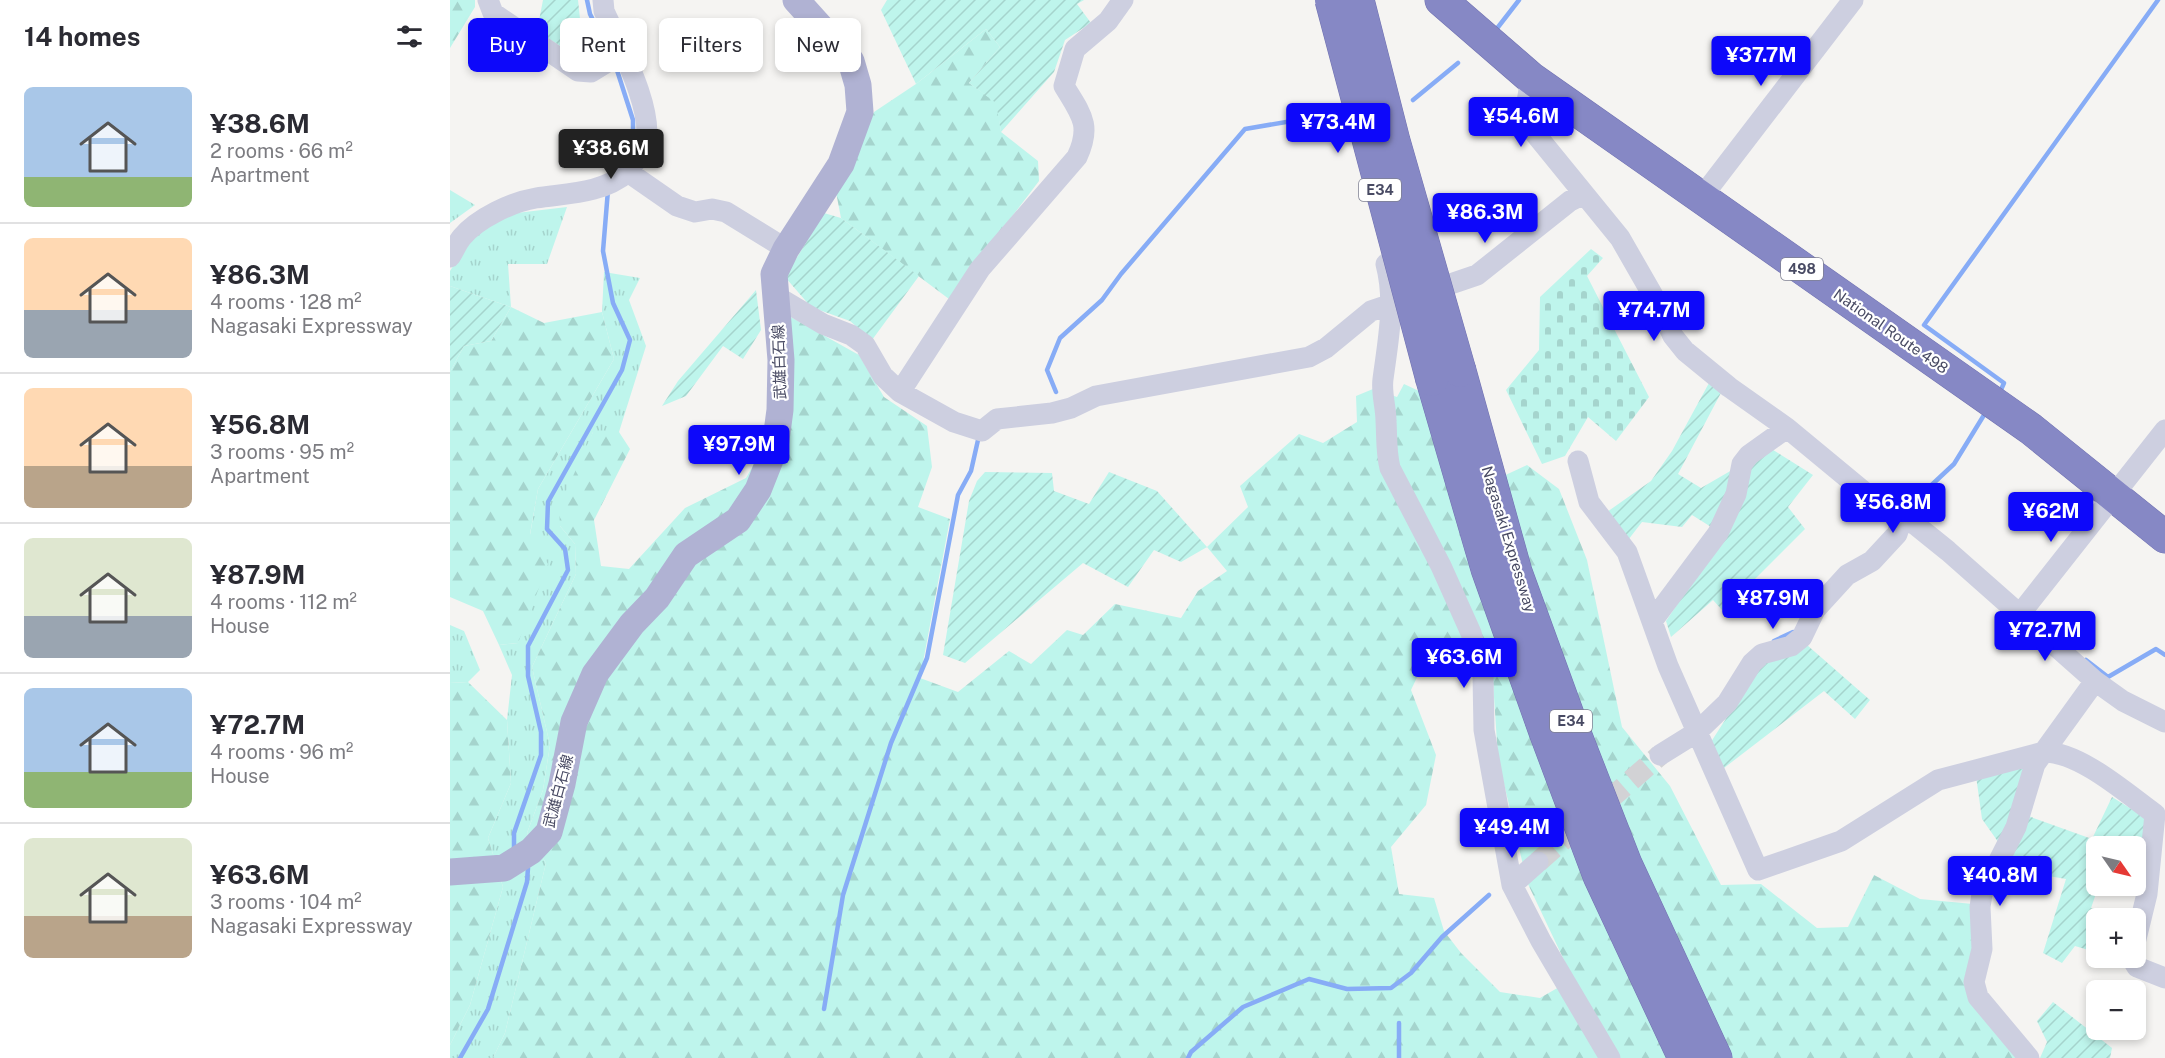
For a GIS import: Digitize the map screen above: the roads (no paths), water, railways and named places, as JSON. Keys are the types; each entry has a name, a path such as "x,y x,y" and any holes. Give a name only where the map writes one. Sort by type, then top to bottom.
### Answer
{"highway":[{"name":"Nagasaki Expressway","path":"1331,0 1446,375 1516,572 1626,864 1716,1058"},
{"name":"Nagasaki Expressway","path":"1358,0 1394,141 1487,569 1599,876 1684,1058"},
{"name":"National Route 498","path":"1441,0 1531,78 2031,429 2165,537"}],"main road":[{"name":"武雄白石線","path":"450,872 504,868 531,851 549,832 562,784 574,722 595,674 632,624 657,598 686,555 738,520 758,490 775,447 780,410 781,360 774,274 786,249 841,164 860,112 858,85 851,61 796,0"}],"street":[{"path":"488,0 493,13 560,59"},
{"path":"603,0 607,18"},
{"path":"900,392 980,269 1077,157 1084,142 1085,120 1064,86 1075,49 1108,21 1123,0"},
{"path":"1319,0 1392,286 1388,329 1389,352 1383,381 1386,453 1390,468 1441,566 1471,633 1483,676 1484,730 1512,885 1541,941 1610,1058"},
{"path":"1701,198 1853,0"},
{"path":"615,181 645,147 646,118 631,72"},
{"path":"1531,78 1526,108 1532,130 1620,238 1659,306 1673,336 1685,351 1729,387 1788,428 1868,495 1903,517 1948,551 2095,681 2123,700 2165,722"},
{"path":"450,257 462,237 476,225 512,205 615,181 677,207 695,212 712,209 726,212 786,249"},
{"path":"776,296 823,324 851,335 865,345 883,376 900,392 954,422 982,431 997,419 1052,413 1071,408 1096,396 1310,357 1326,348 1371,311 1477,275 1570,201 1584,194"},
{"path":"1653,620 1718,533 1736,494 1742,465 1749,455 1788,428"},
{"path":"2020,614 2165,430"},
{"path":"1578,461 1589,502 1627,552 1668,666 1758,870 1841,841 1938,780 2043,752 2059,752 2092,770 2155,814 2144,908"},
{"path":"1660,755 1697,732 1727,703 1752,663 1762,654 1791,646 1802,637 1815,610 1847,575 1872,561 1897,534 1903,517"},
{"path":"2029,1058 1978,997 1974,982 1982,950 1980,907 1982,894 2016,827 2035,764 2095,681"},
{"path":"1512,885 1538,862"},
{"path":"2140,968 2165,978"}],"waterway":[{"path":"587,0 592,18"},
{"path":"1495,31 1519,0"},
{"path":"2000,392 2004,383 1924,325 2158,0"},
{"path":"1413,100 1458,63"},
{"path":"615,170 633,143 633,120 618,72"},
{"path":"1056,392 1047,370 1060,338 1102,300 1121,274 1245,129 1333,114"},
{"path":"514,850 514,833 541,755 541,732 528,676 528,646 568,570 565,549 547,529 548,502 622,370 630,340 613,303 603,251 608,190"},
{"path":"1908,507 1954,464 1984,415"},
{"path":"824,1009 843,895 891,743 927,658 958,495 971,471 978,440"},
{"path":"1805,609 1808,600"},
{"path":"1774,641 1793,632"},
{"path":"2086,660 2108,677 2156,649 2165,655"},
{"path":"460,1058 488,1009 527,882 528,868"},
{"path":"1188,1058 1191,1052 1243,1007 1309,979 1347,989 1391,988 1411,973 1442,937 1489,895"},
{"path":"1399,1023 1399,1058"}],"tunnel":[{"path":"1538,862 1660,755"}]}
